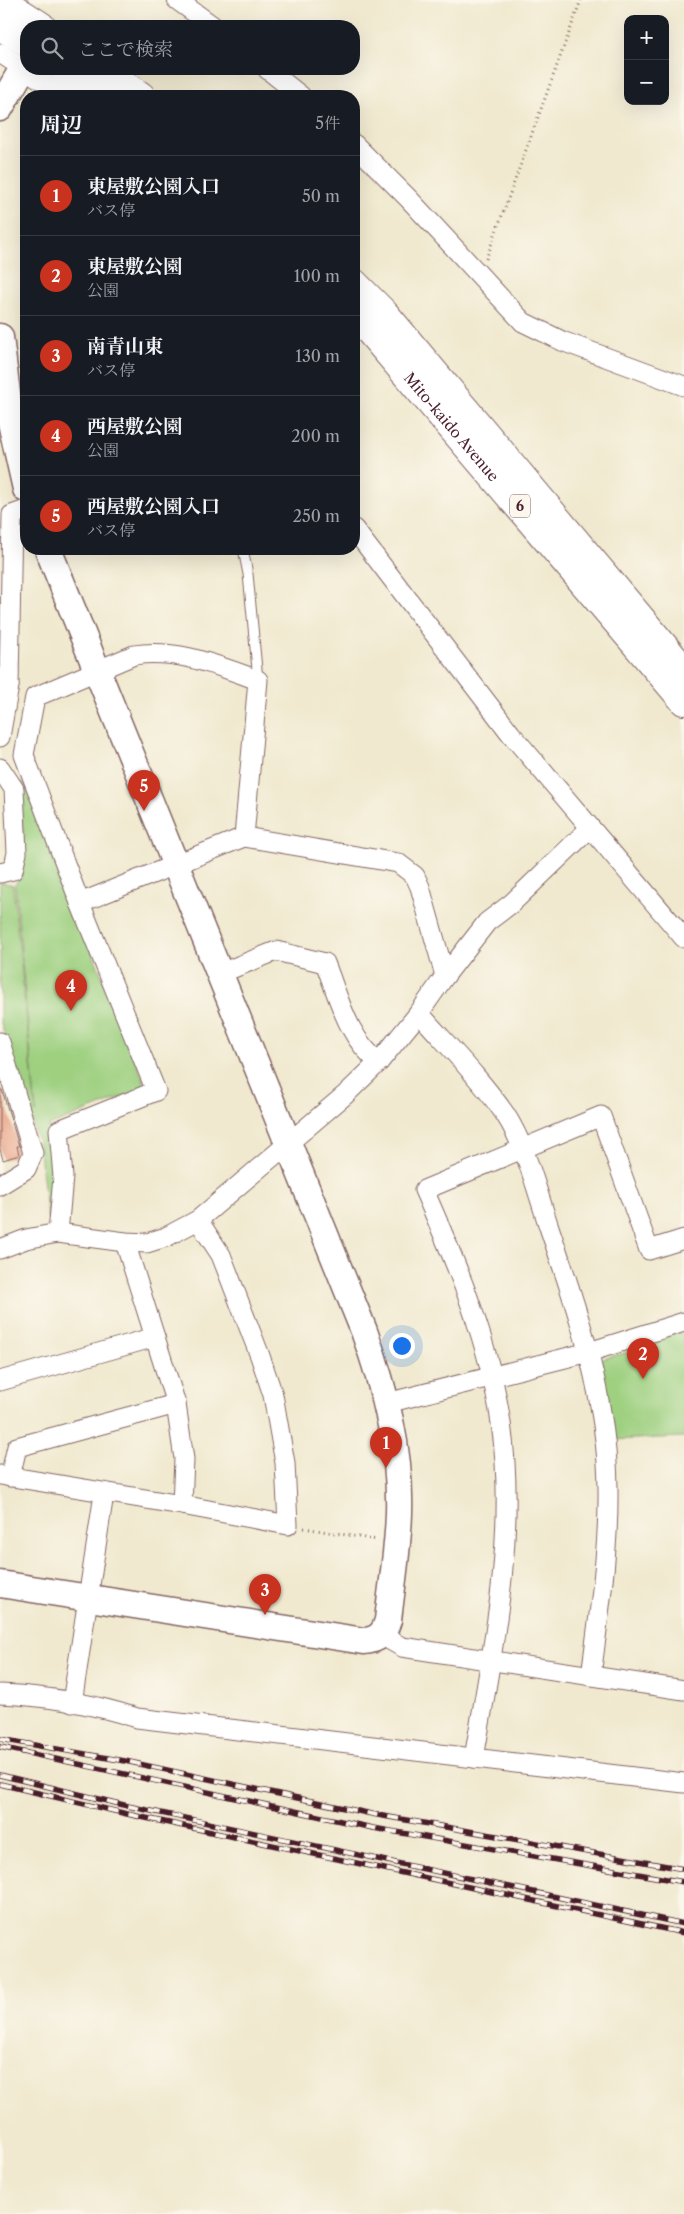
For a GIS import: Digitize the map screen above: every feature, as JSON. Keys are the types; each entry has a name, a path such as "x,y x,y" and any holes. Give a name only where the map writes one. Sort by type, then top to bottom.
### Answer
{"highway":[{"path":"1,0 32,20"},
{"path":"0,26 20,49"},
{"path":"74,75 95,90"},
{"path":"112,75 133,90"},
{"name":"Mito-kaido Avenue","path":"360,289 385,314 684,670"},
{"name":"Mito-kaido Avenue","path":"360,320 684,701"}],"street":[{"path":"177,0 205,20"},
{"path":"0,53 20,55"},
{"path":"0,108 20,66"},
{"path":"45,75 60,90"},
{"path":"275,75 293,90"},
{"path":"360,150 523,322 562,341 684,386"},
{"path":"0,337 10,418 20,462"},
{"path":"0,737 9,686 12,516 20,513"},
{"path":"360,538 511,734 684,938"},
{"path":"0,1584 364,1641 373,1640 382,1635 388,1620 397,1543 398,1474 387,1403 364,1331 289,1141 50,555"},
{"path":"0,649 9,686"},
{"path":"58,1233 64,1177 59,1130 156,1091 80,903 24,755 35,697 134,655 150,653 186,656 258,680 244,837"},
{"path":"0,768 14,789 17,853 13,870 0,873"},
{"path":"0,1249 26,1239 58,1233 146,1243 166,1238 198,1220 344,1095 379,1062 419,1013 487,922 512,903 590,828"},
{"path":"80,903 244,837 398,863 415,876 420,887 445,976"},
{"path":"220,973 276,951 325,963 354,1035 364,1051 379,1062"},
{"path":"419,1013 492,1097 506,1116 522,1148 578,1310 589,1352 598,1395 608,1486 604,1581 591,1676"},
{"path":"0,1042 33,1153 26,1169 0,1185"},
{"path":"474,1758 491,1662 502,1582 506,1519 506,1469 502,1432 491,1376 475,1313 424,1190 601,1116 649,1250 684,1239"},
{"path":"176,1404 18,1447 5,1476 104,1494 182,1505 288,1525 285,1464 273,1395 221,1255 198,1220"},
{"path":"125,1242 176,1404 184,1459 182,1505"},
{"path":"387,1403 589,1352 684,1322"},
{"path":"0,1381 155,1337"},
{"path":"72,1703 104,1494"},
{"path":"382,1635 402,1647 684,1690"},
{"path":"0,1694 72,1703 118,1712 137,1718 684,1782"}],"lane":[{"path":"244,555 248,574 258,680"}],"path":[{"path":"480,276 581,0"},
{"path":"288,1525 397,1543"}],"green space":[{"path":"18,782 25,783 144,1082 142,1089 49,1126 54,1175 48,1220 39,1145 0,1020 0,882 13,885 36,1113 15,885 20,875 24,849"},
{"path":"675,1333 683,1334 684,1339 684,1437 609,1440 598,1360 647,1347"}],"building":[{"path":"0,1090 2,1090 19,1146 17,1146 19,1155 3,1160 0,1149"}],"railway":[{"path":"0,1739 125,1761 372,1814 684,1869"},
{"path":"0,1747 373,1828 684,1882"},
{"path":"0,1775 128,1806 684,1924"},
{"path":"0,1784 127,1814 684,1933"}],"place":[{"name":"西屋敷公園入口","path":"144,811"},
{"name":"西屋敷公園","path":"71,1011"},
{"name":"東屋敷公園","path":"643,1379"},
{"name":"東屋敷公園入口","path":"386,1468"},
{"name":"南青山東","path":"265,1615"}]}
